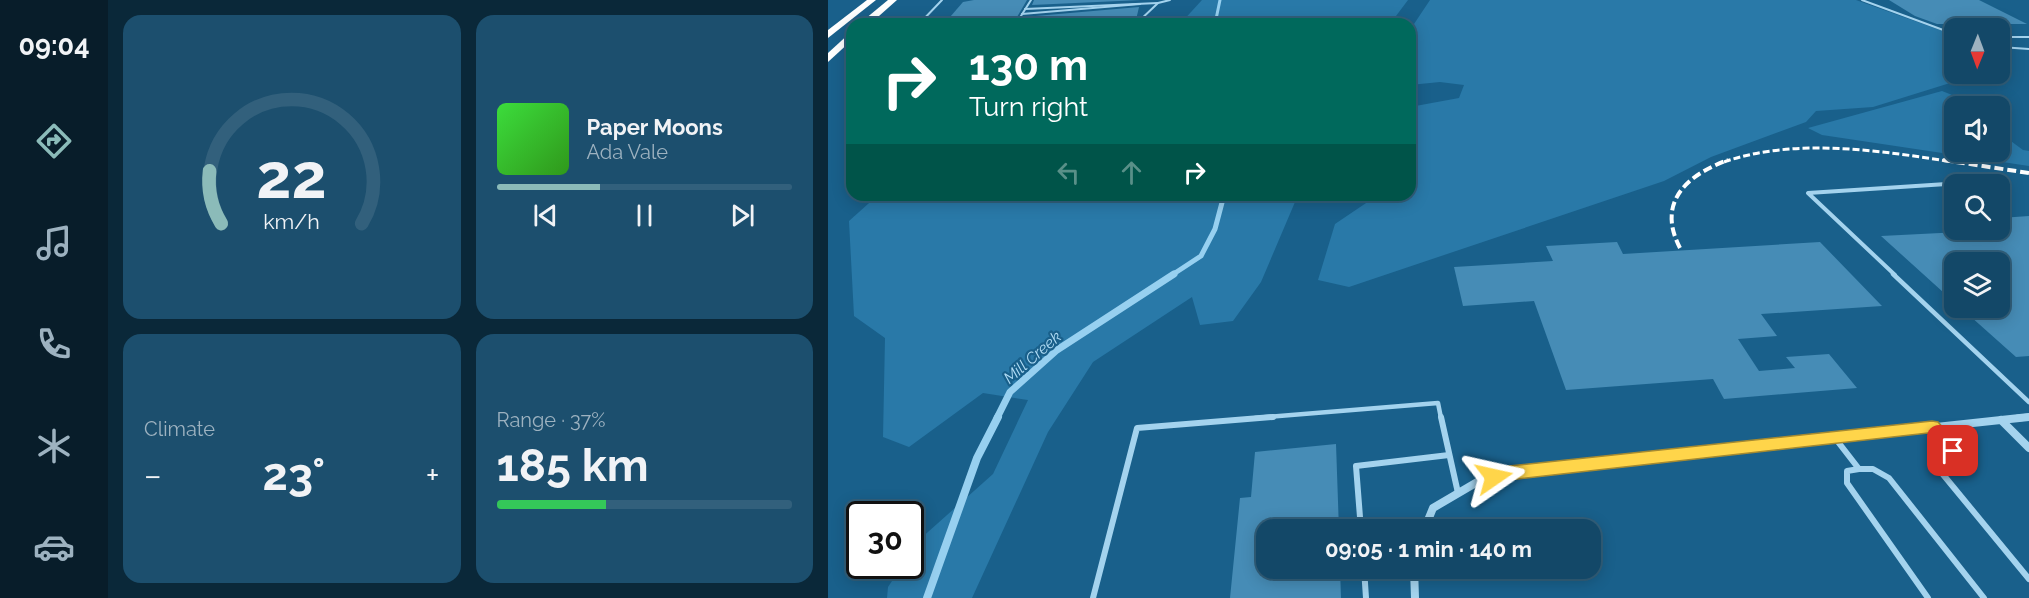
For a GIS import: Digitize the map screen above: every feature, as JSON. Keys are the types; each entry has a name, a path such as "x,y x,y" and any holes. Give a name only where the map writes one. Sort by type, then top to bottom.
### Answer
{"highway":[{"path":"855,12 866,0"},
{"path":"848,18 872,0"},
{"path":"871,18 893,0"},
{"path":"872,18 902,0"},
{"path":"828,35 846,20"},
{"path":"828,59 846,40"}],"street":[{"path":"1428,519 1433,508 1479,481 1509,473 2029,417"},
{"path":"2001,420 2029,448"},
{"path":"1414,579 1415,598"}],"lane":[{"path":"925,18 942,0"},
{"path":"1020,18 1031,0"},
{"path":"1026,9 1143,4 1170,0"},
{"path":"1862,0 1944,30"},
{"path":"1142,18 1158,3"},
{"path":"1023,14 1131,7 1143,4"},
{"path":"2010,37 2029,37"},
{"path":"2010,48 2029,50"},
{"path":"1944,184 1808,193 2029,402"},
{"path":"1093,598 1137,428 1438,403 1458,493"},
{"path":"1932,427 1964,463 1936,466 2029,579"},
{"path":"1835,437 1859,469"},
{"path":"1360,519 1356,466 1449,455"},
{"path":"1928,598 1847,483 1847,471 1873,468 1889,478 1984,598"},
{"path":"1365,579 1366,598"}],"shaded area":[{"path":"1202,0 1408,0 1394,18 1186,18"},
{"path":"1430,0 1856,0 1944,31 1944,84 1947,84 1873,107 1816,111 1806,122 1711,157 1664,181 1349,287 1318,280 1335,224 1369,201 1416,201 1416,106 1459,98 1464,85 1440,82 1416,84 1416,21"},
{"path":"1942,91 1955,96 1944,96 1944,153 1822,135 1808,128"},
{"path":"2010,140 2023,150 2029,151 2029,166 2002,162 2010,162"},
{"path":"871,201 1295,201 1261,282 1233,321 1200,325 1192,297 1093,362 1048,432 972,598 887,598 888,587 893,579 924,579 924,536 993,474 1028,400 983,393 909,447 883,437 885,338 854,316 849,221"}],"building":[{"path":"1027,0 1016,18 949,18 963,2"},
{"path":"1034,0 1141,0 1032,5"},
{"path":"1889,0 1979,0 2027,24 2010,24 2010,18 1944,18 1944,24 1937,24 1915,16"},
{"path":"1139,7 1136,18 1024,17"},
{"path":"2029,216 2029,356 2016,357 1972,318 2010,318 2010,252 1944,252 1944,293 1881,236 1944,233 1944,240 2010,240 2010,217"},
{"path":"1617,242 1623,254 1820,242 1882,306 1761,314 1777,336 1738,339 1759,371 1795,368 1786,357 1829,354 1857,388 1724,399 1713,379 1566,390 1534,301 1463,306 1454,267 1553,261 1546,246"},
{"path":"1336,444 1339,519 1256,519 1256,579 1340,579 1341,598 1230,598 1240,498 1251,497 1255,452"}],"waterway":[{"name":"Mill Creek","path":"1216,18 1220,0"},
{"name":"Mill Creek","path":"1172,275 1201,256 1215,229 1222,201"},
{"name":"Mill Creek","path":"997,418 1010,392 1057,350 1174,274"},
{"name":"Mill Creek","path":"927,598 977,458 998,417"}],"railway":[{"path":"1724,162 1751,154 1809,148 1839,148 1944,161"},
{"path":"1680,248 1673,232 1672,217 1674,204 1680,192 1688,182 1713,166 1728,160"},
{"path":"1943,160 2029,173"}],"route":[{"path":"1494,477 1509,473 1932,427 1953,451"}]}
